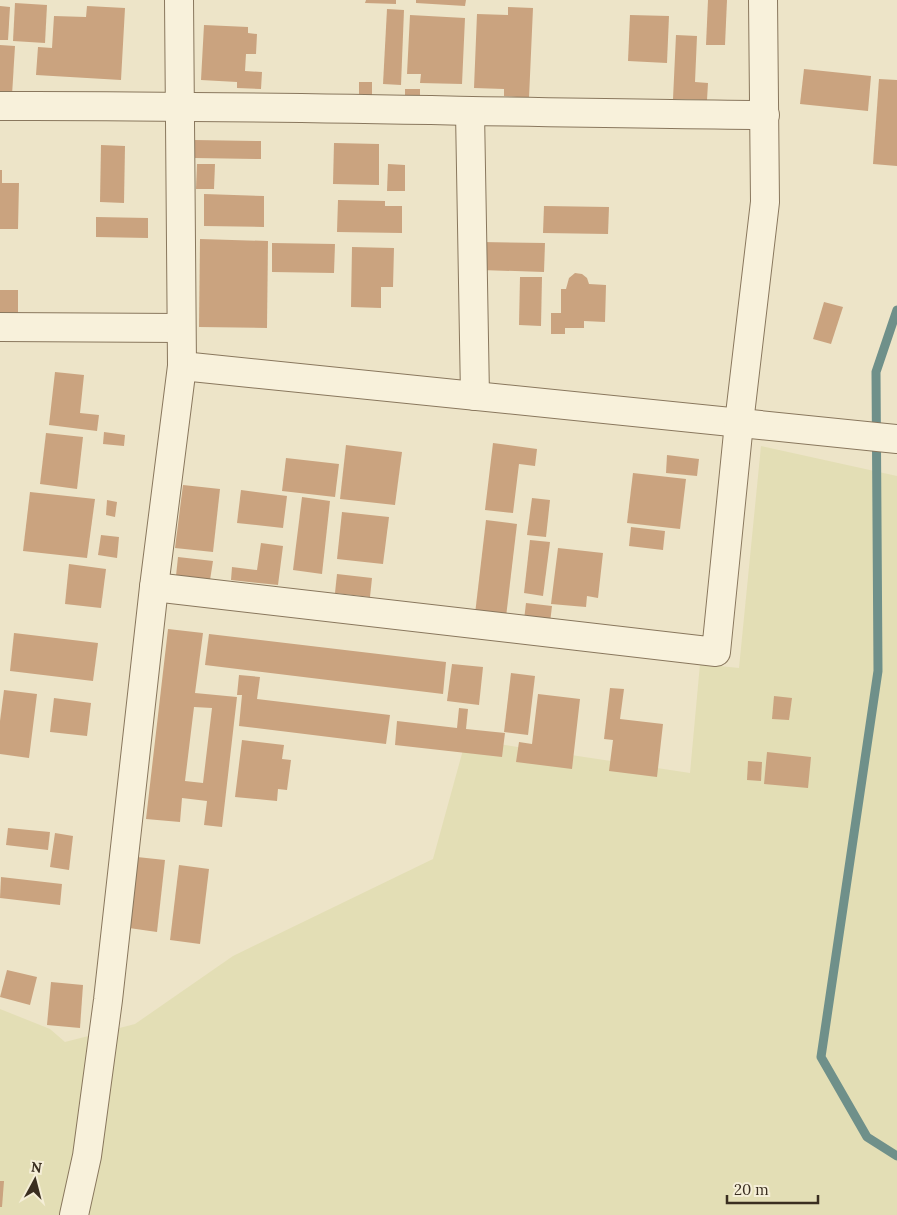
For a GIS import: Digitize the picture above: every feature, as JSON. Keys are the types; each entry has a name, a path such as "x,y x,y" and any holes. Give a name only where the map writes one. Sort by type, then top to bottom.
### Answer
{"street":[{"path":"74,1215 87,1156 108,1000 154,587 182,366 180,0"},
{"path":"154,587 716,652 739,423 765,202 763,0"},
{"path":"0,106 180,105 470,112 764,115"},
{"path":"470,112 475,396"},
{"path":"0,327 182,328"},
{"path":"182,366 897,439"}],"shaded area":[{"path":"761,446 897,476 897,1215 0,1215 0,1009 50,1029 65,1042 135,1024 233,956 433,859 466,739 690,773 700,664 739,668"}],"building":[{"path":"366,0 396,0 396,4 365,3"},
{"path":"416,0 466,0 465,6 416,3"},
{"path":"708,0 727,0 725,45 706,45"},
{"path":"15,3 47,5 45,43 13,41"},
{"path":"0,6 10,7 8,40 0,40"},
{"path":"87,6 125,8 121,80 36,75 38,47 52,48 54,16 86,17"},
{"path":"508,7 533,8 529,98 504,96 504,89 474,88 477,14 508,15"},
{"path":"387,9 404,10 401,85 383,84"},
{"path":"410,15 465,18 462,84 420,83 421,74 407,74"},
{"path":"630,15 669,16 667,63 628,61"},
{"path":"204,25 248,27 248,33 257,34 256,54 246,54 245,71 262,72 261,89 237,88 237,82 201,80"},
{"path":"676,35 697,36 695,82 708,83 707,100 673,99"},
{"path":"0,45 15,46 12,95 0,94"},
{"path":"804,69 871,76 868,111 800,104"},
{"path":"879,79 897,80 897,166 873,164"},
{"path":"359,82 372,82 372,101 359,101"},
{"path":"405,89 420,89 420,102 405,102"},
{"path":"194,140 261,141 261,159 194,158"},
{"path":"334,143 379,144 379,185 333,184"},
{"path":"101,145 125,146 124,203 100,202"},
{"path":"197,164 215,164 214,189 196,189"},
{"path":"388,164 405,165 405,191 387,191"},
{"path":"0,170 2,170 2,183 19,183 18,229 0,229"},
{"path":"204,194 264,196 264,227 204,226"},
{"path":"338,200 385,201 385,206 402,206 402,233 337,232"},
{"path":"544,206 609,207 608,234 543,233"},
{"path":"96,217 148,218 148,238 96,237"},
{"path":"200,239 268,241 267,328 199,327"},
{"path":"481,242 545,243 544,272 481,270"},
{"path":"272,243 335,244 334,273 272,272"},
{"path":"352,247 394,248 393,287 381,287 381,308 351,307"},
{"path":"575,273 582,274 587,278 589,284 606,285 605,322 584,321 584,328 565,328 565,334 551,334 551,313 561,313 561,289 566,289 569,278"},
{"path":"520,277 542,277 541,326 519,325"},
{"path":"0,290 18,290 18,313 0,312"},
{"path":"824,302 843,307 831,344 813,339"},
{"path":"55,372 84,375 80,413 99,415 97,431 49,425"},
{"path":"104,432 125,435 124,446 103,444"},
{"path":"46,433 83,437 77,489 40,484"},
{"path":"493,443 537,449 535,466 519,464 513,513 485,510"},
{"path":"346,445 402,452 395,505 340,499"},
{"path":"667,455 699,459 697,476 666,473"},
{"path":"286,458 339,464 335,497 282,491"},
{"path":"633,473 686,479 680,529 627,523"},
{"path":"183,485 220,489 213,552 175,548"},
{"path":"241,490 287,496 283,528 237,523"},
{"path":"30,492 95,499 87,558 23,551"},
{"path":"302,497 330,501 322,574 293,570"},
{"path":"532,498 550,500 546,537 527,535"},
{"path":"107,500 117,502 115,517 106,515"},
{"path":"342,512 389,517 383,564 337,559"},
{"path":"486,520 517,524 506,617 475,614"},
{"path":"631,527 665,531 663,550 629,546"},
{"path":"101,535 119,537 117,558 98,555"},
{"path":"530,540 550,542 543,596 524,593"},
{"path":"261,543 283,546 278,585 231,580 232,567 257,570"},
{"path":"558,548 603,553 598,598 587,596 586,607 551,604"},
{"path":"178,557 213,561 210,580 176,576"},
{"path":"69,564 106,569 101,608 65,604"},
{"path":"337,574 372,578 370,597 335,593"},
{"path":"526,603 552,606 550,623 524,620"},
{"path":"168,629 203,633 195,693 237,697 222,827 204,825 207,801 182,798 180,822 146,819","holes":["194,707 212,708 203,783 185,781"]},
{"path":"14,633 98,643 93,681 10,671"},
{"path":"209,634 446,662 443,694 205,665"},
{"path":"452,664 483,667 479,705 447,701"},
{"path":"511,673 535,676 528,735 504,732"},
{"path":"239,675 260,677 257,699 390,715 386,744 239,726 242,695 237,695"},
{"path":"610,688 624,689 620,719 663,724 657,777 609,771 613,740 604,739"},
{"path":"4,690 37,694 29,758 0,754 0,721"},
{"path":"538,694 580,699 572,769 516,762 519,742 532,744"},
{"path":"774,696 792,698 789,720 772,719"},
{"path":"54,698 91,703 87,736 50,732"},
{"path":"459,708 468,709 466,729 505,733 502,757 395,745 397,721 457,728"},
{"path":"242,740 284,745 282,759 291,760 287,790 278,789 277,801 235,797"},
{"path":"767,752 811,757 808,788 764,784"},
{"path":"748,761 762,762 761,781 747,780"},
{"path":"8,828 50,832 48,850 6,845"},
{"path":"55,833 73,836 69,870 50,867"},
{"path":"137,857 165,860 157,932 129,928"},
{"path":"179,865 209,869 200,944 170,940"},
{"path":"1,877 62,884 60,905 0,898"},
{"path":"7,970 37,977 30,1005 0,997"},
{"path":"51,982 83,985 80,1028 47,1025"},
{"path":"0,1181 4,1181 2,1207 0,1207"}],"waterway":[{"path":"897,310 876,372 878,671 821,1057 867,1137 897,1156"}]}
